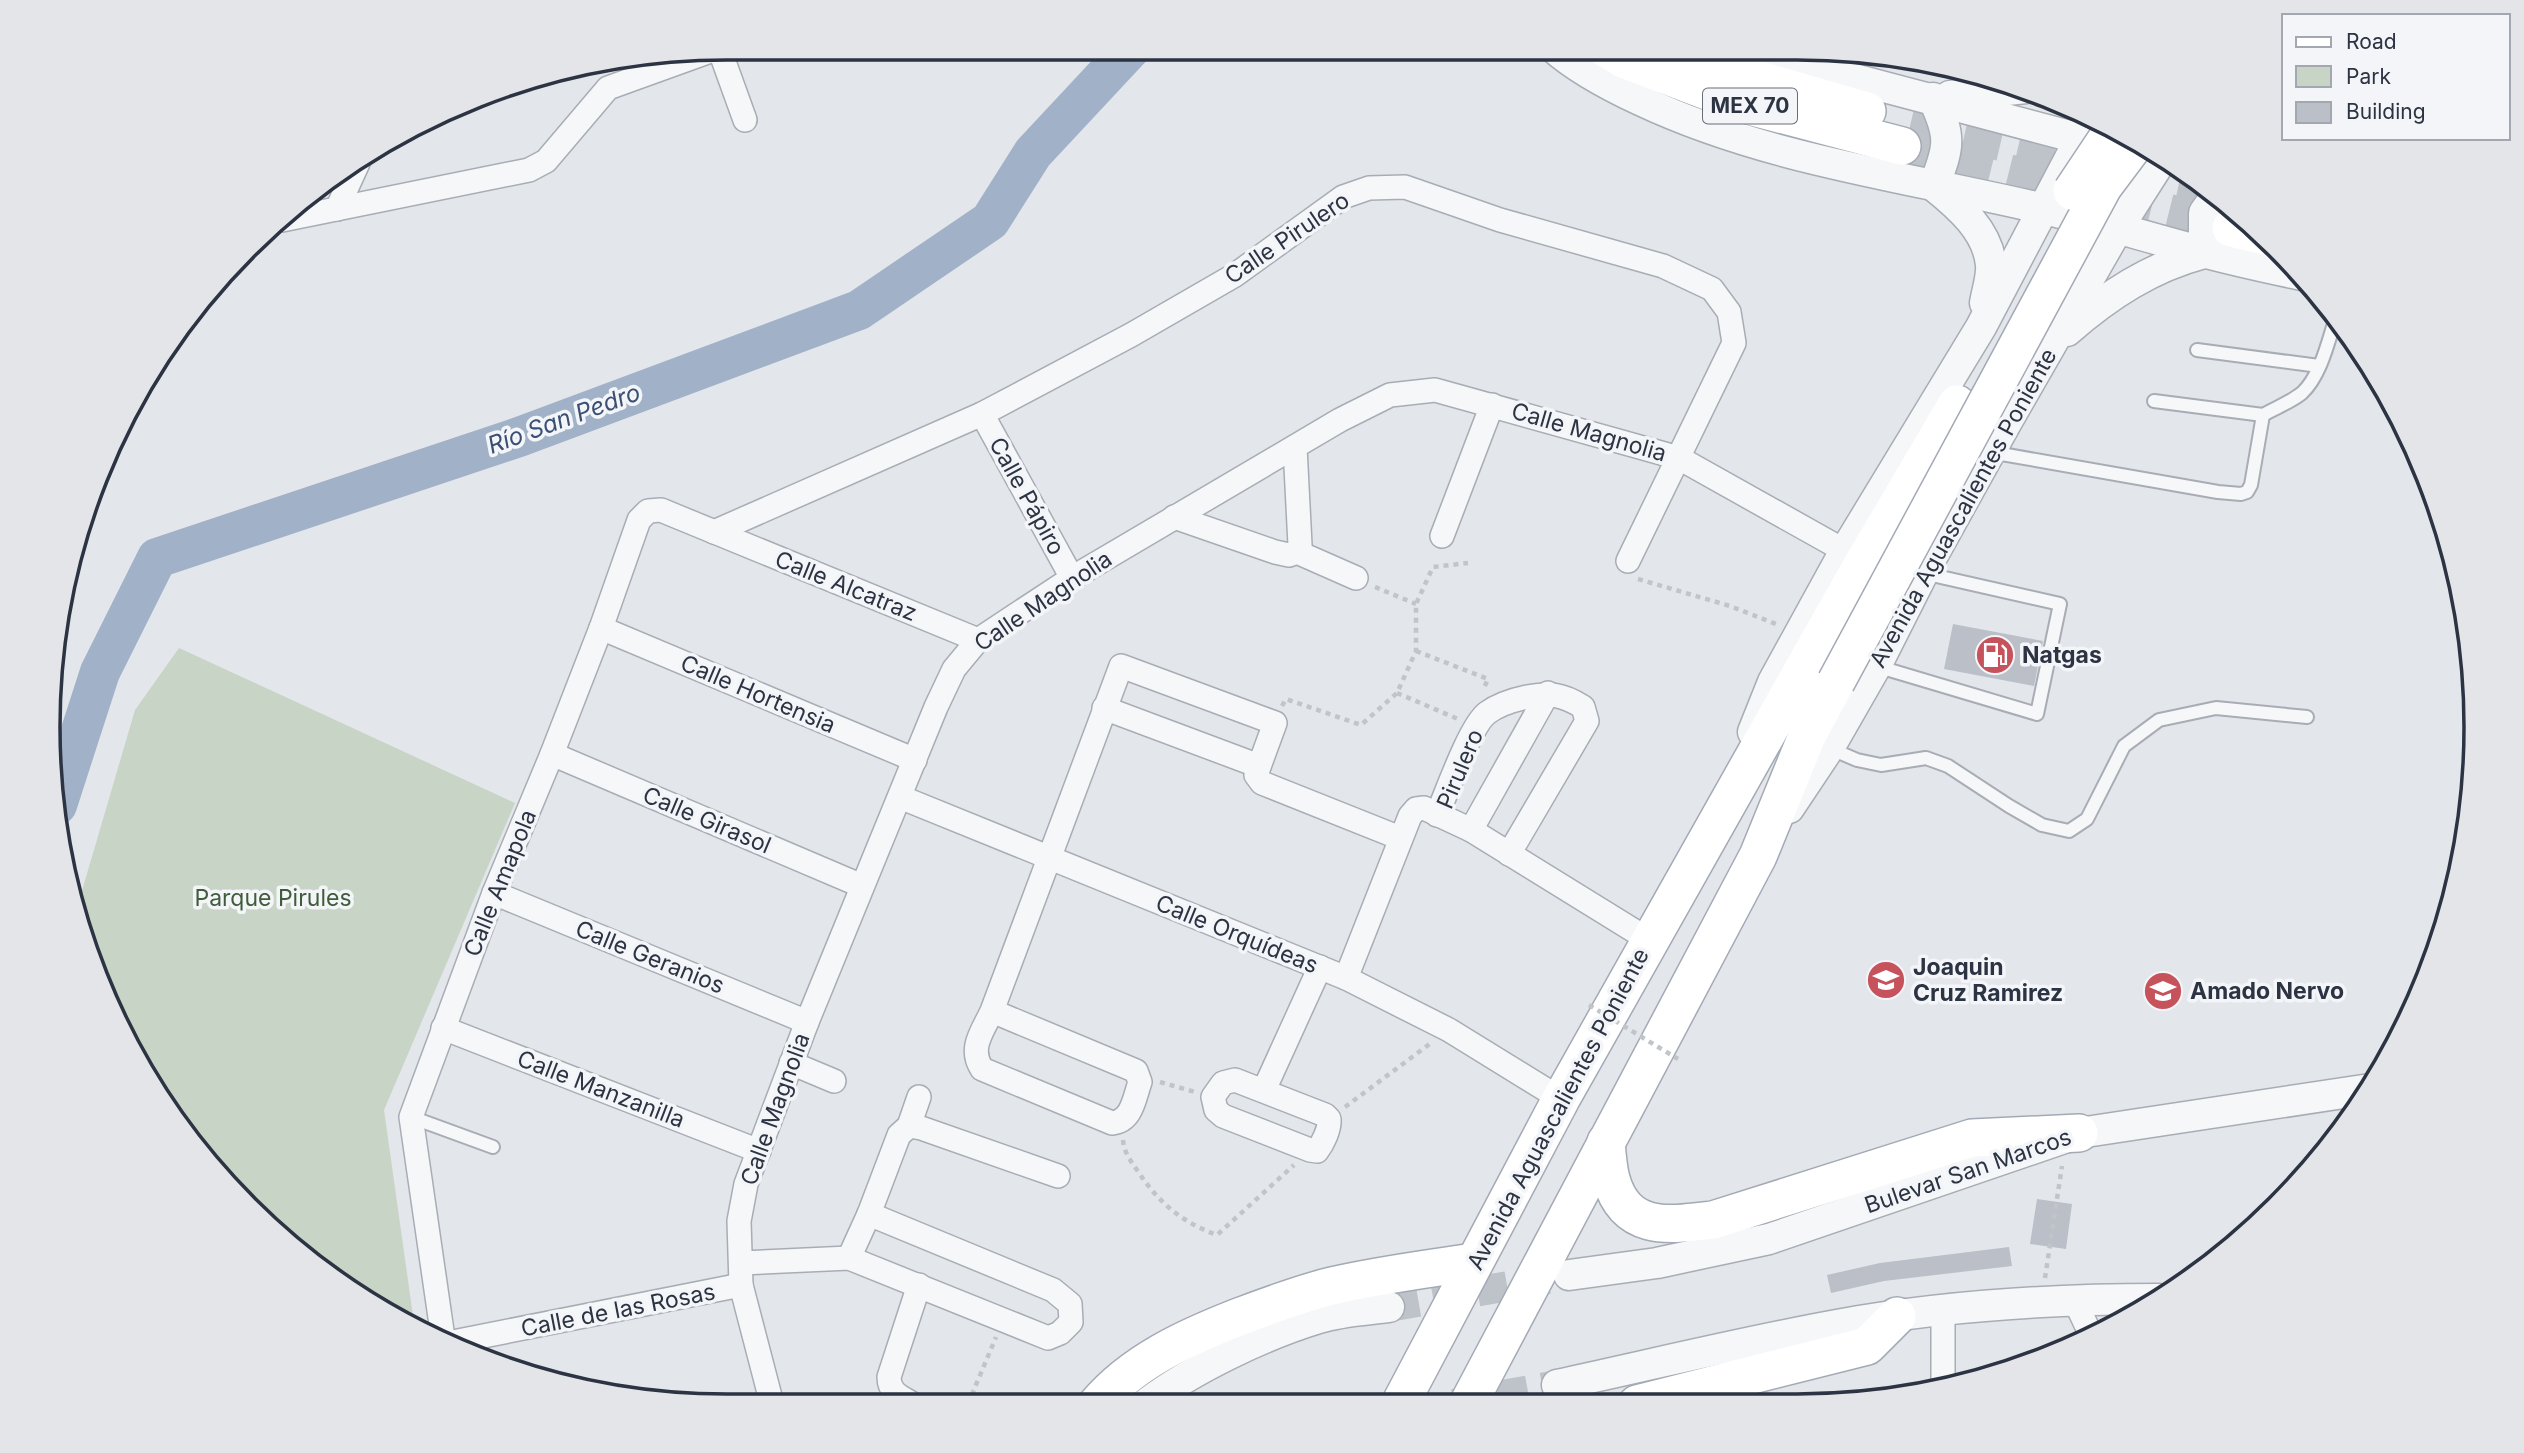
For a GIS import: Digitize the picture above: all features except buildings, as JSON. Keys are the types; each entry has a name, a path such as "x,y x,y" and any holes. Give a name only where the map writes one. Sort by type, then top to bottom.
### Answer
{"main road":[{"name":"MEX 70","path":"1626,60 1738,103 1915,122"},
{"name":"MEX 70","path":"1708,60 1746,76 1832,102 1915,122"},
{"name":"Avenida Aguascalientes Poniente","path":"1406,1394 1561,1099 1649,940 1858,572 1957,404 2080,177 2095,130"},
{"name":"Avenida Aguascalientes Poniente","path":"1473,1394 1758,856 1807,736 2103,187 2149,160"},
{"path":"1606,1142 1611,1179 1618,1197 1630,1212 1647,1223 1669,1226 1713,1220 1972,1138 2079,1133"},
{"path":"1106,1394 1141,1364 1188,1338 1292,1297 1388,1275 1474,1262"},
{"path":"1677,1394 1867,1346 1897,1316"}],"street":[{"path":"722,60 745,120"},
{"name":"MEX 70","path":"1567,60 1675,117 1731,136 1800,155 2043,209 2204,253 2284,271"},
{"name":"MEX 70","path":"1782,60 1915,122 2095,130"},
{"path":"608,88 684,61"},
{"path":"296,217 529,170 546,161 608,88 617,69"},
{"path":"1915,122 2008,94"},
{"path":"1915,122 1946,125 1944,161 1934,186 1958,205 1987,246 1991,267 1981,327"},
{"name":"Avenida Aguascalientes Poniente","path":"1720,817 1773,682 1845,551 1981,327 2043,209 2095,130"},
{"name":"Avenida Aguascalientes Poniente","path":"1758,856 1829,748 1876,666 1923,573 2154,163"},
{"path":"337,209 353,174"},
{"name":"Calle Pirulero","path":"715,532 982,414 1131,335 1235,275 1343,197 1369,188 1405,187 1500,220 1663,265 1712,289 1729,312 1734,343 1679,458 1631,569"},
{"path":"2053,343 2083,317 2147,274 2173,261 2204,253 2204,213 2211,203"},
{"path":"1981,327 2002,304 2014,297 2026,296 2049,307 2055,323 2053,343"},
{"name":"Calle Magnolia","path":"770,1394 741,1274 739,1221 746,1184 807,1022 936,707 954,669 978,640 1072,578 1340,420 1390,395 1435,390 1679,458 1845,551"},
{"path":"1442,536 1492,405"},
{"name":"Calle Pápiro","path":"982,414 1072,578"},
{"path":"1295,447 1300,545 1297,552"},
{"name":"Calle Amapola","path":"442,1330 411,1117 494,894 601,628 639,520 648,511 661,510 715,532"},
{"path":"1174,517 1275,552 1289,555 1297,552 1356,578"},
{"name":"Calle Alcatraz","path":"715,532 978,640"},
{"name":"Calle Hortensia","path":"601,628 915,760"},
{"path":"992,1011 1136,1071 1140,1082 1128,1116 1121,1122 1112,1123 982,1069 976,1060 975,1048 992,1011 1121,666 1275,723 1256,775 1262,783 1400,838"},
{"path":"1509,854 1587,721 1583,707 1568,698 1548,693"},
{"name":"Pirulero","path":"1548,693 1509,701 1481,720 1437,815 1471,831 1649,940"},
{"name":"Pirulero","path":"1471,831 1548,693"},
{"path":"1104,708 1259,766"},
{"name":"Calle Girasol","path":"552,754 862,886"},
{"name":"Calle Orquídeas","path":"900,797 1346,978 1449,1030 1561,1099"},
{"path":"1346,978 1410,816 1416,809 1424,808 1437,815"},
{"name":"Calle Geranios","path":"494,894 807,1022"},
{"path":"1264,1090 1320,967"},
{"name":"Calle Manzanilla","path":"443,1028 759,1151"},
{"path":"791,1063 834,1081"},
{"path":"1235,1080 1329,1119 1321,1146 1317,1151 1310,1150 1223,1116 1216,1110 1213,1097 1223,1083 1235,1080"},
{"name":"Bulevar San Marcos","path":"1569,1275 1657,1263 1769,1239 2079,1133 2356,1091"},
{"path":"869,1214 1054,1290 1070,1304 1070,1322 1060,1333 1048,1338 849,1258 900,1135 909,1126 919,1097"},
{"path":"909,1126 1058,1176"},
{"name":"Calle de las Rosas","path":"463,1340 741,1274 849,1258"},
{"path":"896,1394 889,1385 889,1377 919,1285"},
{"path":"2074,1299 2087,1327"},
{"path":"1557,1385 1836,1325 1897,1316 2074,1299 2139,1299"},
{"path":"1162,1394 1188,1377 1271,1335 1321,1317 1389,1307"},
{"path":"1942,1312 1943,1377"}],"lane":[{"path":"2154,401 2263,415 2300,395 2309,384 2319,366 2332,328"},
{"path":"2197,350 2319,366"},
{"path":"1990,452 2241,495 2247,492 2251,485 2263,415"},
{"path":"1876,666 2037,713 2060,604 1923,573"},
{"path":"1829,748 1857,760 1881,765 1926,758 1948,766 2042,825 2069,831 2087,819 2124,746 2159,720 2216,708 2307,717"},
{"path":"411,1117 493,1147"}],"path":[{"path":"1275,723 1286,699 1361,725 1397,693 1416,651 1416,604 1433,567 1468,563"},
{"path":"1631,569 1800,633"},
{"path":"1356,578 1416,604"},
{"path":"1397,693 1481,720 1479,699 1488,679 1416,651"},
{"path":"1589,1005 1678,1059"},
{"path":"1329,1119 1449,1030"},
{"path":"1140,1076 1213,1097"},
{"path":"1121,1122 1124,1150 1154,1196 1196,1228 1217,1235 1310,1150"},
{"path":"2050,1250 2058,1197"},
{"path":"972,1394 1003,1321"}],"green space":[{"name":"Parque Pirules","path":"179,648 515,803 384,1110 413,1315 320,1256 255,1198 197,1133 149,1060 128,1022 110,982 81,894 135,710"}],"waterway":[{"name":"Río San Pedro","path":"63,788 100,672 157,558 519,437 859,310 990,221 1033,153 1120,60"}],"tunnel":[{"path":"1911,122 2186,185"},
{"path":"1902,146 2231,228"},
{"path":"1389,1307 1548,1279"},
{"path":"1508,1394 1557,1385"}],"place":[{"name":"Natgas","path":"1995,655"},
{"name":"Joaquin Cruz Ramirez","path":"1886,980"},
{"name":"Amado Nervo","path":"2163,991"}]}
